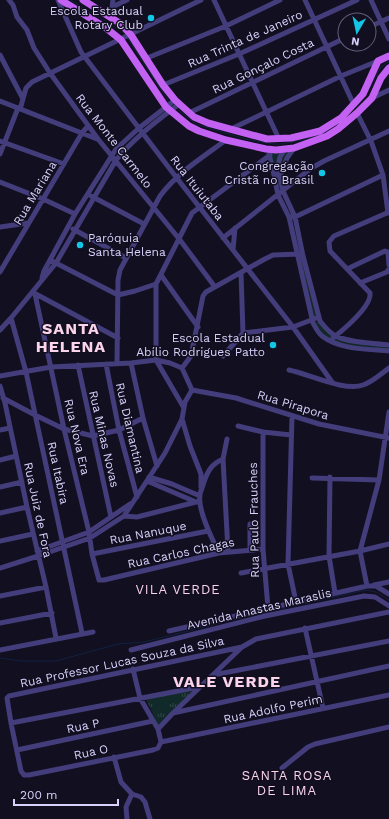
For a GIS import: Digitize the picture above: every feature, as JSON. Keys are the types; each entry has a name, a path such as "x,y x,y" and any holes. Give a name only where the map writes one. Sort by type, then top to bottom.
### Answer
{"main road":[{"path":"59,0 106,28 126,37 147,58 163,85 177,102 189,113 201,121 267,139 291,138 320,131 341,118 363,94 378,61 389,56"},
{"path":"82,0 121,24 126,37 169,109 189,126 226,140 268,152 294,148 327,136 338,130 372,98 381,78 389,68"}],"street":[{"name":"Rua Monte Carmelo","path":"9,0 27,30 34,48 88,126 180,240 215,287"},
{"name":"Rua Ituiutaba","path":"59,0 84,57 247,269 293,326 332,382"},
{"path":"112,7 113,0"},
{"path":"106,15 112,7 127,0"},
{"path":"0,154 2,142 18,108 21,106 22,97 26,88 32,82 201,0"},
{"path":"214,0 279,139"},
{"path":"147,58 226,26 280,0"},
{"path":"305,0 354,105"},
{"name":"Rua Trinta de Janeiro","path":"163,85 239,54 357,0"},
{"path":"371,0 389,39"},
{"path":"377,23 389,18"},
{"name":"Rua Gonçalo Costa","path":"189,113 337,42"},
{"path":"0,55 22,97"},
{"path":"231,129 341,76 378,61"},
{"path":"372,98 389,90"},
{"path":"0,101 98,139"},
{"path":"0,330 34,293 42,279 56,263 116,160 124,150 177,102"},
{"path":"42,279 44,271 68,226 111,155 119,145 139,128 169,109"},
{"path":"329,341 365,307 370,299 370,293 330,251 329,242 334,236 388,213 383,175 370,139 357,113"},
{"name":"Rua Mariana","path":"0,272 82,133 88,126"},
{"path":"223,238 317,164 389,131"},
{"path":"117,363 119,275 126,258 166,187 176,177 226,140"},
{"path":"2,142 64,164"},
{"path":"294,148 287,158 280,177 283,191 295,217 312,320 321,335 329,341 344,346 389,351"},
{"path":"275,180 280,157 285,149"},
{"path":"184,408 156,360 156,284 180,240 192,213 268,152 278,195 288,217 319,317 326,329 335,336 363,342 389,345"},
{"path":"288,217 295,217 383,175"},
{"path":"0,182 43,199 75,214"},
{"path":"88,194 144,224"},
{"path":"0,227 28,223"},
{"path":"68,226 126,258"},
{"path":"233,250 235,228"},
{"path":"347,269 385,251 388,252 389,265"},
{"path":"182,368 191,356 204,293 273,255 300,254"},
{"path":"50,260 118,295 156,284"},
{"path":"360,283 387,272 389,269"},
{"path":"241,273 243,333"},
{"path":"161,275 198,327"},
{"path":"34,293 118,338"},
{"name":"Rua Nova Era","path":"34,293 98,579 101,581 104,580"},
{"path":"223,356 243,333 293,326 319,317"},
{"name":"Rua Itabira","path":"11,318 26,372 82,633"},
{"path":"0,376 51,367 131,363 156,360 170,363 182,368 192,390 186,399 182,419 157,466 124,516 89,535 0,568"},
{"path":"131,363 142,418 157,466"},
{"name":"Rua Diamantina","path":"106,364 119,430 137,497"},
{"name":"Rua Minas Novas","path":"78,365 111,517"},
{"path":"289,370 349,387 357,387 368,383 389,368"},
{"name":"Rua Juiz de Fora","path":"0,386 37,554 52,613 56,638"},
{"name":"Rua Pirapora","path":"192,390 236,398 336,428 387,438"},
{"path":"3,401 64,429 93,436 119,430 142,418"},
{"path":"389,412 386,427 387,438 379,480 360,551 367,586 389,582"},
{"path":"292,416 288,564 296,602"},
{"path":"182,419 190,446 201,474 199,498 208,532 219,553"},
{"path":"238,426 263,432 291,435"},
{"path":"0,430 10,428"},
{"name":"Rua Paulo Frauches","path":"263,432 263,548 268,608"},
{"path":"227,439 223,459 228,551"},
{"path":"0,460 16,456"},
{"path":"199,498 208,470 223,459"},
{"path":"312,478 330,477 379,480"},
{"path":"330,477 329,556 335,593"},
{"path":"148,479 199,498"},
{"path":"0,486 22,482"},
{"path":"124,516 138,517 199,498"},
{"path":"89,535 111,517 132,503"},
{"path":"0,513 27,507"},
{"path":"250,524 250,550"},
{"name":"Rua Nanuque","path":"92,554 208,532"},
{"path":"0,542 33,534"},
{"path":"241,573 360,551 389,544"},
{"name":"Rua Carlos Chagas","path":"104,580 228,551 263,548"},
{"name":"Avenida Anastas Maraslis","path":"169,631 367,586 376,586 389,594"},
{"path":"0,596 46,587"},
{"name":"Avenida Anastas Maraslis","path":"131,650 280,613 364,596 375,597 389,606"},
{"path":"158,729 242,647 256,639 389,612"},
{"path":"0,624 52,613"},
{"path":"305,628 323,708"},
{"path":"0,650 93,632"},
{"path":"213,675 389,641"},
{"name":"Rua Professor Lucas Souza da Silva","path":"11,723 7,698 9,696 242,647"},
{"path":"173,713 389,666"},
{"path":"133,669 140,698 158,729 161,742"},
{"path":"17,750 11,723 200,687"},
{"name":"Rua Adolfo Perim","path":"161,742 389,695"},
{"name":"Rua P","path":"17,750 153,722"},
{"path":"282,768 308,747 315,744 389,727"},
{"name":"Rua O","path":"17,750 22,772 24,775 29,775 154,750 158,748 161,742"},
{"path":"114,757 121,782 132,794 141,797 145,802 150,819"},
{"path":"127,819 126,807 132,794"}],"green space":[{"path":"294,148 282,170 282,188 277,192 273,165 266,149"},
{"path":"303,254 319,317 312,320 297,255"},
{"path":"320,321 335,336 389,345 389,351 359,348 329,341 313,323"},
{"path":"194,690 158,725 146,699"}],"waterway":[{"path":"70,0 122,31 125,35"},
{"path":"127,37 169,102"},
{"path":"369,89 381,67 389,61"},
{"path":"356,107 365,97"},
{"path":"177,109 196,124 245,139 273,144 282,144 307,139 328,131"},
{"path":"0,658 20,661 56,661 118,644 144,642 241,618 366,590 376,592 389,600"}],"place":[{"name":"Escola Estadual Rotary Club","path":"151,18"},
{"name":"Congregação Cristã no Brasil","path":"322,173"},
{"name":"Paróquia Santa Helena","path":"80,245"},
{"name":"Escola Estadual Abílio Rodrigues Patto","path":"273,345"}],"district":[{"name":"SANTA HELENA","path":"71,337"},
{"name":"VILA VERDE","path":"178,589"},
{"name":"VALE VERDE","path":"227,681"},
{"name":"SANTA ROSA DE LIMA","path":"287,782"}]}
